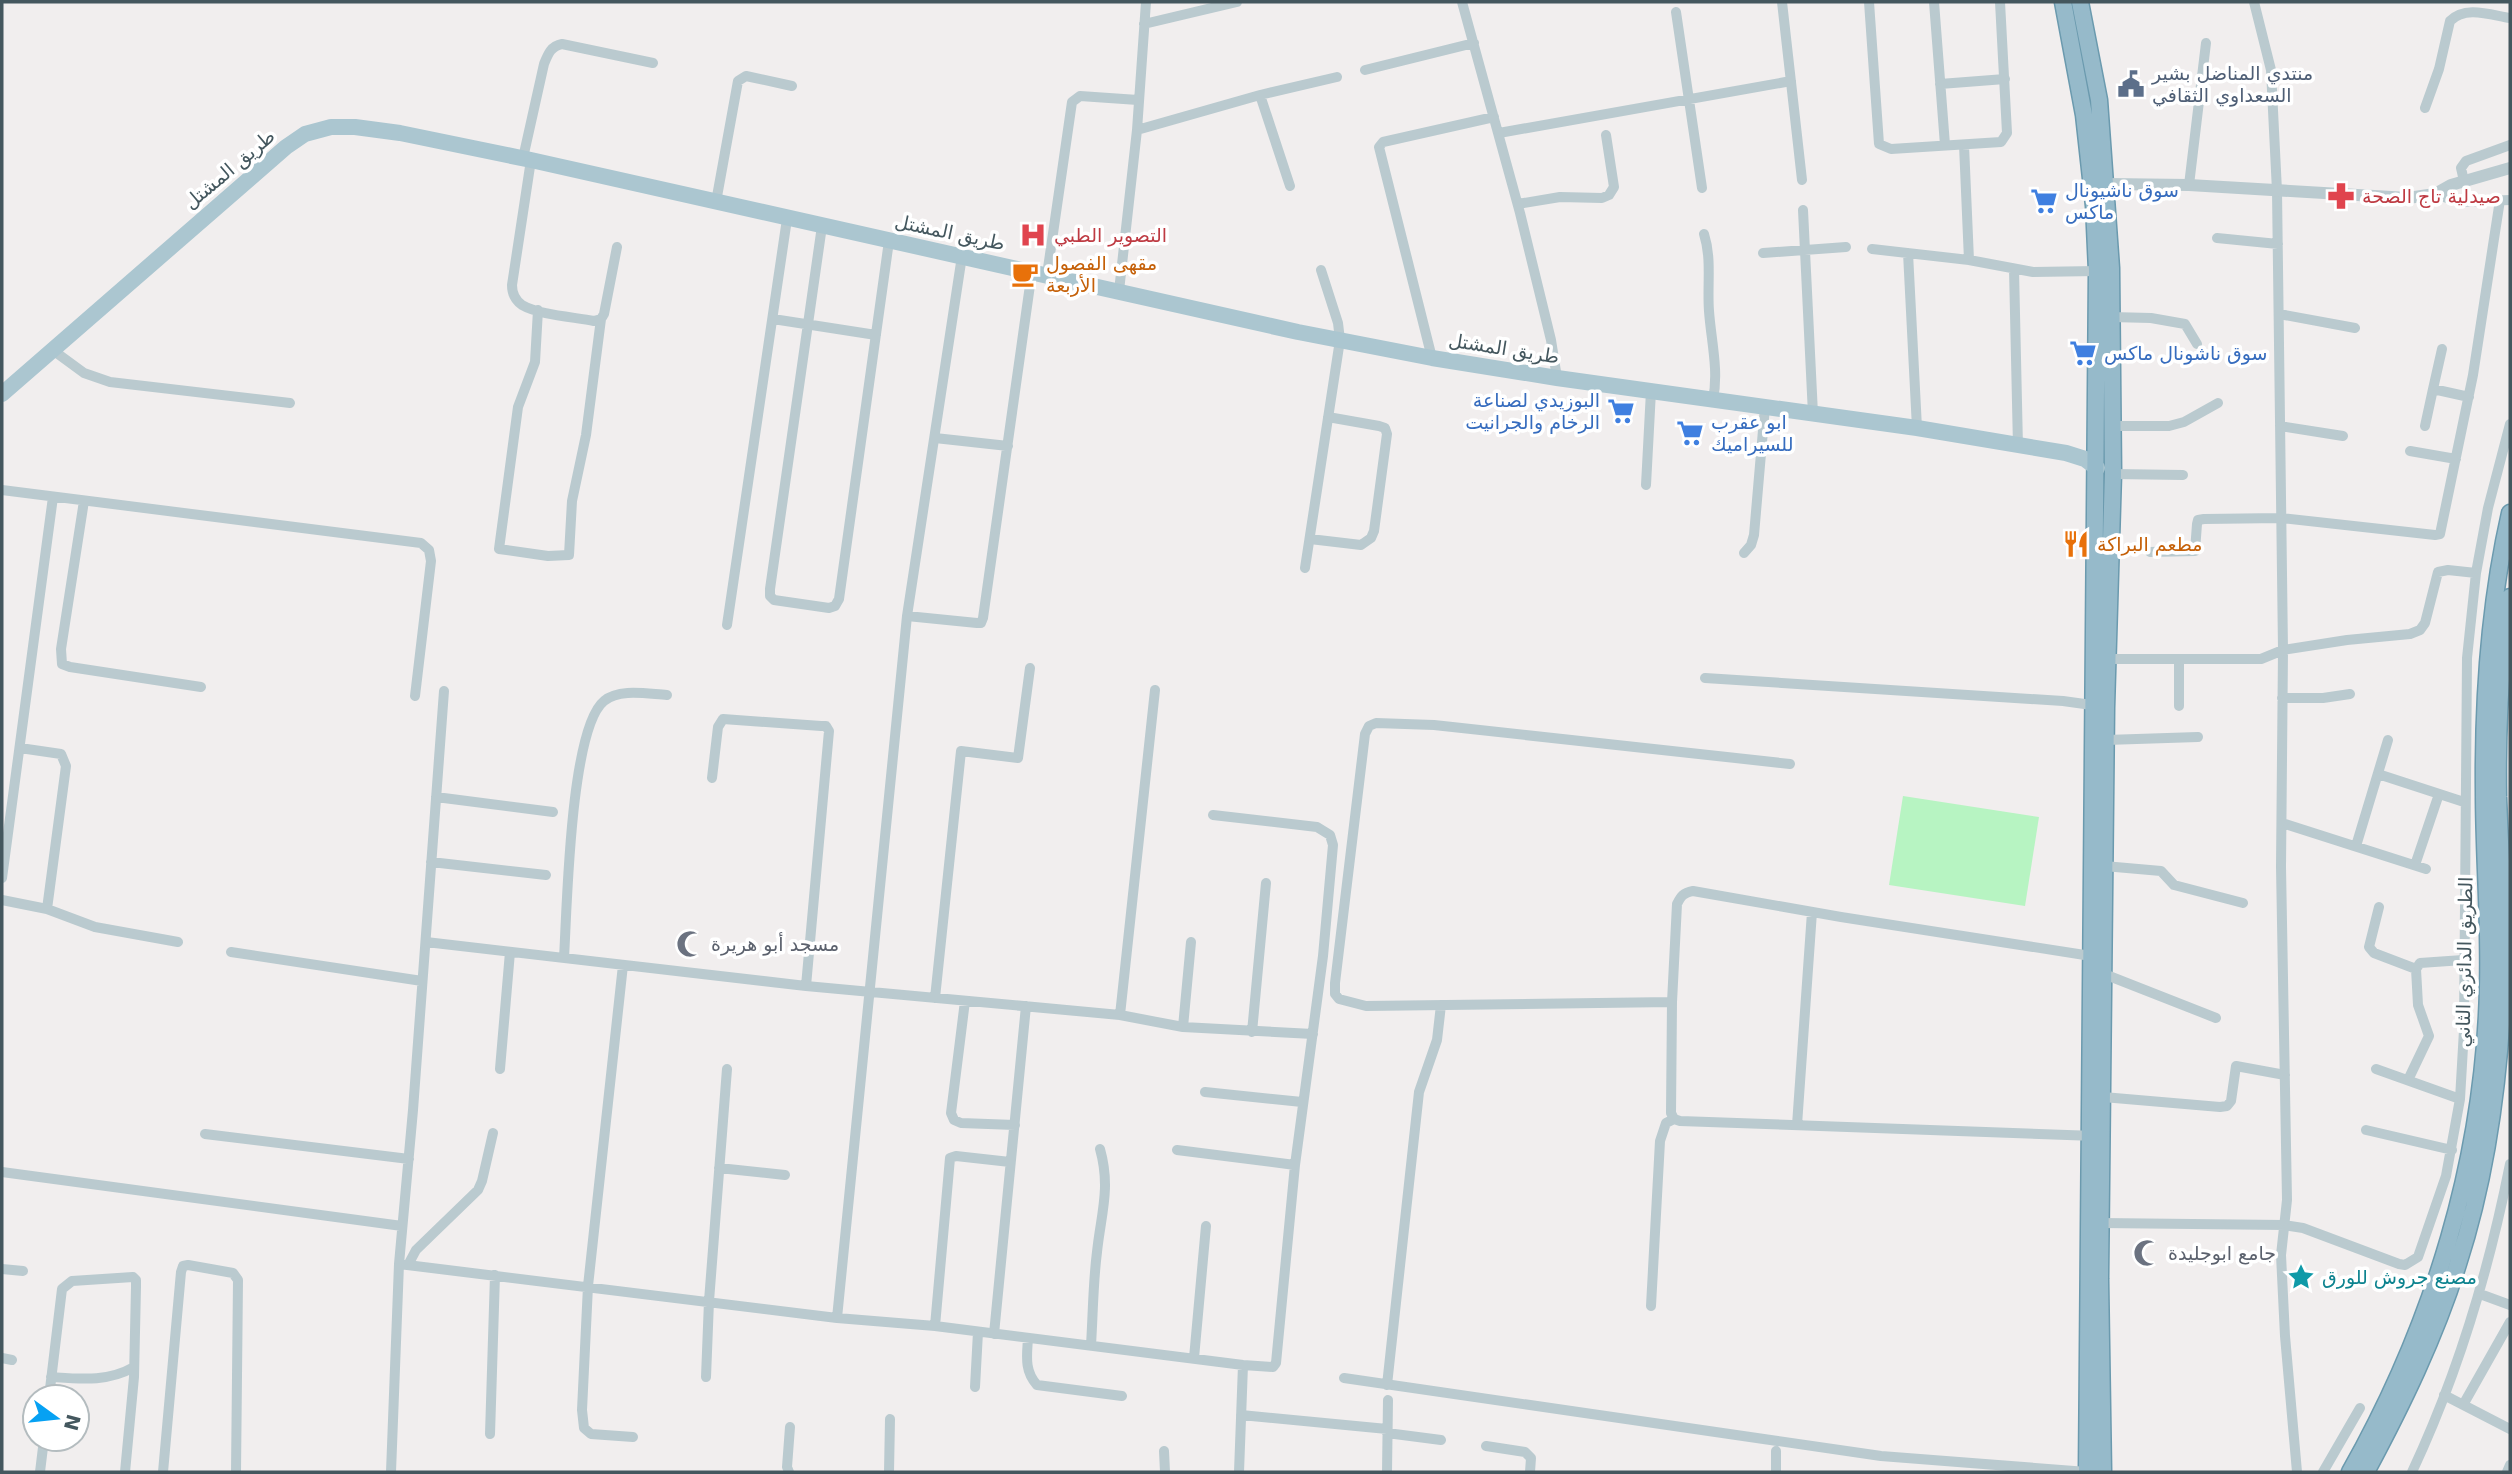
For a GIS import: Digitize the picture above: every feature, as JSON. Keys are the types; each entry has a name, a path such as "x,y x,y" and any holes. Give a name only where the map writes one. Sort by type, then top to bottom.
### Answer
{"highway":[{"path":"2063,2 2084,115 2094,206 2097,271 2099,706 2091,956 2101,1223 2103,1472"},
{"path":"2080,2 2099,100 2107,184 2113,474 2107,659 2099,706 2105,740 2103,1097 2096,1136 2087,1472"},
{"path":"2068,28 2085,25"},
{"name":"الطريق الدائري الثاني","path":"2366,1472 2447,1247 2467,1171 2481,1087 2489,963 2484,794 2486,690 2491,620 2510,513"},
{"name":"الطريق الدائري الثاني","path":"2350,1472 2386,1421 2436,1325 2458,1264 2481,1179 2500,1048 2504,914 2498,796 2499,718 2510,597"},
{"path":"2100,1341 2106,1363 2113,1472"},
{"path":"2340,1472 2358,1443 2386,1421"},
{"path":"2375,1472 2385,1449 2386,1421"}],"main road":[{"name":"طريق المشتل","path":"4,388 54,351 286,146 305,134 331,127 355,127 400,133 527,159 1340,340 1557,378 1917,428 2066,453 2085,459 2097,468"},
{"name":"طريق المشتل","path":"2066,453 2083,452 2097,444"}],"street":[{"path":"1119,291 1137,130 1146,2"},
{"path":"1144,24 1237,2"},
{"path":"1462,2 1518,204 1551,340 1557,378"},
{"path":"1782,2 1802,180"},
{"path":"1869,2 1879,144 1891,149 2001,142 2005,138 2007,133 2000,2"},
{"path":"1934,2 1945,145"},
{"path":"2254,2 2271,70 2277,191 2287,1200 2281,1255 2297,1472"},
{"path":"1676,12 1702,188"},
{"path":"2425,108 2439,69 2450,21 2465,12 2510,18"},
{"path":"1365,70 1474,43"},
{"path":"2189,185 2206,43"},
{"path":"601,319 594,321 522,305 516,299 512,285 527,159 544,64 550,50 562,44 653,64"},
{"path":"716,202 738,80 746,76 792,86"},
{"path":"1137,130 1337,76"},
{"path":"1940,83 2005,79"},
{"path":"1499,133 1791,80"},
{"path":"1260,95 1290,186"},
{"path":"907,616 977,623 983,618 1008,446 1072,102 1080,96 1138,100"},
{"path":"1432,358 1379,147 1387,141 1494,117"},
{"path":"1518,204 1560,197 1602,198 1609,195 1614,187 1606,135"},
{"path":"1964,145 1969,260"},
{"path":"2464,181 2461,168 2466,161 2510,145"},
{"path":"2107,184 2189,185 2408,198 2435,194 2464,181 2510,168"},
{"path":"2150,552 2195,551 2197,524 2201,520 2281,519 2438,535 2469,397 2505,200 2459,202 2435,194"},
{"path":"1803,210 1807,249 1812,414"},
{"path":"727,625 787,219"},
{"path":"822,226 770,589 770,596 774,600 829,608 835,606 839,599 889,241"},
{"path":"1704,234 1708,248 1708,308 1716,383 1713,399"},
{"path":"2217,238 2278,244"},
{"path":"538,310 535,362 519,407 499,549 548,556 569,555 572,501 586,435 601,319 617,247"},
{"path":"1763,253 1846,247"},
{"path":"1872,248 1969,260 2034,272 2097,271"},
{"path":"1908,253 1917,428"},
{"path":"837,1318 907,616 962,256"},
{"path":"2014,269 2018,447"},
{"path":"1305,568 1340,340 1338,323 1321,270"},
{"path":"2279,314 2355,328"},
{"path":"2111,317 2151,318 2185,324 2197,344"},
{"path":"773,318 876,335"},
{"path":"2425,426 2442,349"},
{"path":"54,351 84,373 110,382 290,404"},
{"path":"2433,388 2469,397"},
{"path":"1646,485 1651,391"},
{"path":"2111,426 2169,426 2184,422 2218,403"},
{"path":"1744,553 1751,545 1754,535 1765,407"},
{"path":"1310,538 1361,545 1371,538 1374,531 1387,434 1385,428 1328,417"},
{"path":"2101,1223 2284,1224 2303,1228 2405,1265 2412,1262 2421,1250 2452,1150 2460,1099 2467,658 2476,573 2488,508 2510,425"},
{"path":"2280,426 2343,436"},
{"path":"935,438 1008,446"},
{"path":"2410,451 2456,460"},
{"path":"2113,474 2183,475"},
{"path":"2,490 421,543 429,550 430,561 415,696"},
{"path":"2,878 53,497"},
{"path":"84,501 61,649 62,664 201,687"},
{"path":"2107,659 2262,659 2283,650 2416,632 2425,623 2438,572 2448,570 2476,573"},
{"path":"2179,659 2179,706"},
{"path":"934,998 961,751 1018,758 1030,668"},
{"path":"1705,678 2099,706"},
{"path":"1120,1016 1155,690"},
{"path":"391,1472 403,1264 402,1226 444,691"},
{"path":"564,958 579,762 592,717 604,700 616,694 667,695"},
{"path":"2282,698 2323,698 2350,694"},
{"path":"712,778 718,727 723,719 826,726 829,731 806,986"},
{"path":"1672,1002 1366,1006 1339,999 1335,994 1365,734 1369,726 1384,722 1482,729 1790,764"},
{"path":"2105,740 2198,737"},
{"path":"2356,846 2388,740"},
{"path":"20,748 61,754 66,766 47,909"},
{"path":"2378,774 2464,802"},
{"path":"2415,865 2439,794"},
{"path":"436,797 553,812"},
{"path":"403,1264 837,1318 934,1326 1273,1367 1276,1363 1302,1102 1323,956 1333,845 1330,835 1317,827 1213,815"},
{"path":"2282,823 2426,869"},
{"path":"432,862 546,874"},
{"path":"2105,866 2161,871 2174,885 2243,903"},
{"path":"1252,1032 1266,883"},
{"path":"1674,1119 1671,1113 1672,1002 1677,904 1686,892 2091,956"},
{"path":"2,900 47,909 95,927 178,942"},
{"path":"2379,907 2369,947 2374,953 2416,969"},
{"path":"1797,1125 1812,912"},
{"path":"426,942 806,986 1120,1016 1183,1027 1313,1034"},
{"path":"1183,1027 1191,942"},
{"path":"500,1069 510,952"},
{"path":"231,953 422,981"},
{"path":"2408,1080 2429,1036 2418,1005 2416,969 2420,963 2463,960"},
{"path":"623,965 588,1286 583,1377 584,1428 591,1434 633,1437"},
{"path":"2104,974 2216,1018"},
{"path":"965,1001 951,1113 954,1120 961,1123 1015,1125"},
{"path":"1387,1385 1419,1092 1437,1040 1441,1005"},
{"path":"994,1334 1027,1006"},
{"path":"2103,1097 2220,1107 2227,1106 2231,1101 2236,1066 2285,1075"},
{"path":"706,1377 709,1301 727,1069"},
{"path":"2376,1069 2460,1099"},
{"path":"1205,1092 1302,1102"},
{"path":"1651,1306 1660,1141 1666,1123 1674,1119 2096,1136"},
{"path":"2366,1130 2452,1150"},
{"path":"403,1264 478,1190 493,1133"},
{"path":"205,1134 409,1158"},
{"path":"1091,1345 1097,1251 1106,1197 1105,1164 1100,1149"},
{"path":"1177,1150 1295,1166"},
{"path":"934,1326 950,1158 956,1156 1010,1162"},
{"path":"719,1168 785,1175"},
{"path":"2412,1472 2444,1395 2480,1294 2510,1170"},
{"path":"2,1172 402,1226"},
{"path":"1194,1358 1206,1226"},
{"path":"163,1472 181,1272 183,1266 188,1265 233,1273 238,1280 236,1472"},
{"path":"2,1269 23,1271"},
{"path":"490,1434 495,1275"},
{"path":"50,1383 62,1289 72,1280 129,1276 136,1280 134,1367 125,1472"},
{"path":"2480,1294 2510,1305"},
{"path":"2463,1405 2510,1322"},
{"path":"975,1387 978,1332"},
{"path":"1028,1338 1026,1362 1033,1381 1037,1384 1122,1396"},
{"path":"1239,1472 1243,1365"},
{"path":"51,1377 101,1379 118,1376 134,1367"},
{"path":"1344,1378 1881,1457 2087,1472"},
{"path":"2444,1395 2510,1429"},
{"path":"1387,1472 1388,1400"},
{"path":"2323,1472 2360,1408"},
{"path":"1241,1416 1387,1431 1441,1440"},
{"path":"890,1419 890,1472"},
{"path":"789,1472 787,1467 790,1427"},
{"path":"1486,1446 1525,1451 1531,1458 1530,1472"},
{"path":"1164,1451 1165,1472"},
{"path":"1776,1451 1776,1472"},
{"path":"40,1472 42,1453"},
{"path":"2507,1472 2510,1465"}],"green space":[{"path":"1903,796 2039,817 2025,906 1889,885"}],"place":[{"name":"منتدي المناضل بشير السعداوي الثقافي","path":"2131,84"},
{"name":"صيدلية تاج الصحة","path":"2341,196"},
{"name":"سوق ناشيونال ماكس","path":"2044,201"},
{"name":"التصوير الطبي","path":"1033,235"},
{"name":"مقهى الفصول الأربعة","path":"1025,274"},
{"name":"سوق ناشونال ماكس","path":"2083,353"},
{"name":"البوزيدي لصناعة الرخام والجرانيت","path":"1621,411"},
{"name":"ابو عقرب للسيراميك","path":"1690,433"},
{"name":"مطعم البراكة","path":"2076,544"},
{"name":"مسجد أبو هريرة","path":"690,944"},
{"name":"جامع ابوجليدة","path":"2147,1253"},
{"name":"مصنع جروش للورق","path":"2301,1277"}]}
